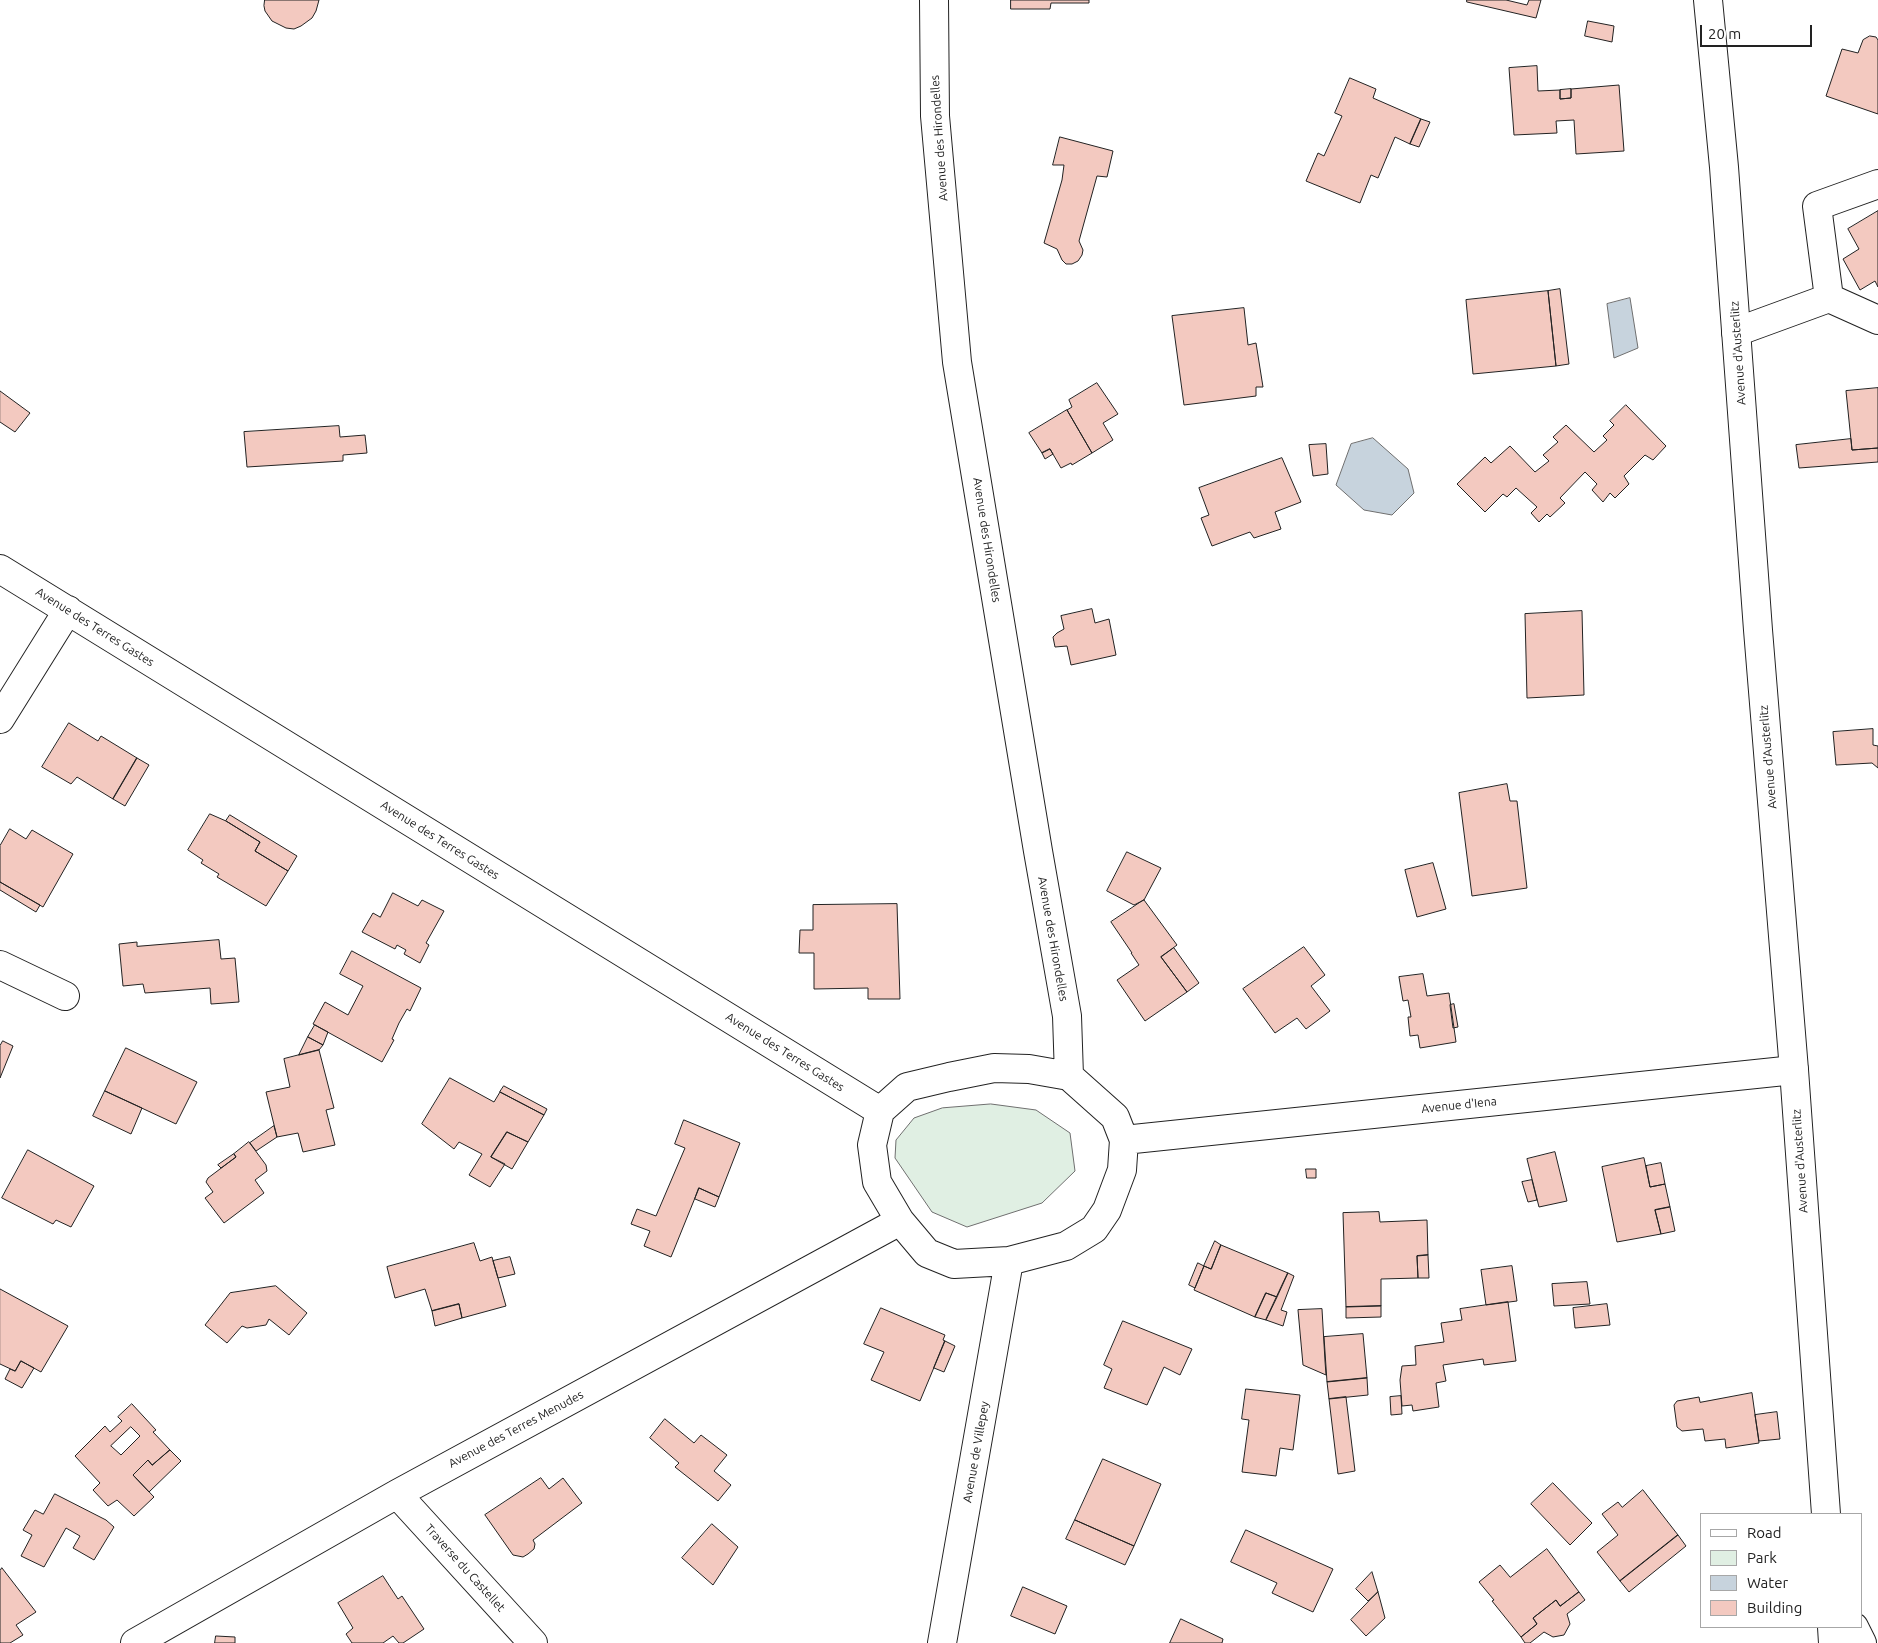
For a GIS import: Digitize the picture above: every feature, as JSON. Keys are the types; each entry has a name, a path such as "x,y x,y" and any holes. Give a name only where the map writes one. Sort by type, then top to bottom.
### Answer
{"street":[{"name":"Avenue des Hirondelles","path":"934,0 935,116 957,362 1067,1016 1069,1076"},
{"name":"Avenue d'Austerlitz","path":"1708,0 1724,167 1758,630 1794,1070 1826,1513"},
{"path":"1828,298 1817,206 1878,184"},
{"path":"1736,332 1828,298 1878,320"},
{"name":"Avenue des Terres Gastes","path":"0,569 880,1111"},
{"path":"0,719 68,610"},
{"path":"0,965 65,996"},
{"path":"994,1068 1029,1069 1069,1076 1115,1117 1124,1140 1122,1170 1108,1210 1094,1229 1066,1246 1009,1261 954,1264 927,1253 900,1221 877,1182 872,1146 880,1111 906,1087 994,1068"},
{"name":"Avenue d'Iena","path":"1124,1140 1794,1070"},
{"name":"Avenue des Terres Menudes","path":"135,1643 397,1494 900,1221"},
{"name":"Avenue de Villepey","path":"942,1643 1009,1261"},
{"name":"Traverse du Castellet","path":"397,1494 533,1643"},
{"path":"1832,1628 1833,1643"},
{"path":"1854,1628 1862,1643"}],"green space":[{"path":"991,1104 1036,1110 1070,1133 1075,1171 1042,1203 967,1227 932,1212 895,1158 896,1140 914,1118 942,1108"}],"water":[{"path":"1630,298 1638,348 1614,358 1607,304"},
{"path":"1373,438 1408,469 1414,493 1392,515 1364,510 1336,485 1351,444"}],"building":[{"path":"265,0 319,0 312,18 294,29 286,28 272,21 265,11"},
{"path":"1011,0 1089,0 1089,3 1051,3 1050,9 1011,9"},
{"path":"1467,0 1506,0 1527,5 1529,0 1541,0 1536,18 1467,2"},
{"path":"1588,21 1614,26 1612,42 1585,36"},
{"path":"1870,36 1876,37 1878,40 1878,114 1826,96 1842,49 1858,53 1863,40"},
{"path":"1537,66 1538,91 1560,90 1560,99 1571,98 1571,89 1619,85 1624,151 1576,154 1574,120 1556,121 1557,133 1514,135 1509,68"},
{"path":"1350,78 1376,89 1373,98 1421,119 1410,144 1395,137 1378,178 1371,175 1360,203 1306,181 1318,153 1324,156 1342,116 1335,113"},
{"path":"1571,89 1571,98 1560,99 1560,90"},
{"path":"1421,119 1430,122 1419,147 1410,144"},
{"path":"1060,137 1113,151 1107,177 1097,176 1079,241 1083,250 1082,255 1078,261 1072,264 1066,264 1057,249 1044,243 1062,180 1064,165 1053,165"},
{"path":"1878,211 1878,287 1875,281 1860,290 1843,259 1859,249 1848,229"},
{"path":"1560,289 1569,364 1556,366 1548,291"},
{"path":"1548,291 1556,366 1473,374 1466,300"},
{"path":"1244,308 1248,345 1256,343 1263,387 1256,387 1256,396 1184,405 1172,316"},
{"path":"1097,383 1118,414 1103,423 1113,440 1092,453 1067,410 1072,407 1069,400"},
{"path":"1878,388 1878,448 1852,450 1846,391"},
{"path":"0,391 30,413 15,432 0,422"},
{"path":"1626,405 1666,446 1653,460 1645,455 1624,476 1629,484 1615,498 1610,493 1603,502 1592,490 1597,484 1585,472 1560,498 1565,503 1550,517 1547,514 1539,522 1531,513 1537,507 1516,488 1507,497 1503,494 1485,512 1457,484 1485,457 1491,463 1510,446 1535,472 1549,461 1543,455 1558,442 1553,437 1566,425 1594,452 1607,440 1603,436 1614,425 1610,421"},
{"path":"1067,410 1092,453 1072,465 1071,463 1061,468 1050,449 1042,453 1029,433"},
{"path":"339,426 340,437 365,435 367,453 343,455 343,461 247,467 244,432"},
{"path":"1851,439 1852,450 1878,448 1878,462 1799,468 1796,445"},
{"path":"1326,444 1328,474 1313,476 1309,445"},
{"path":"1050,449 1053,454 1045,459 1042,453"},
{"path":"1282,458 1301,502 1275,512 1281,529 1254,538 1250,532 1212,546 1201,518 1209,515 1199,488"},
{"path":"1092,609 1095,623 1109,619 1116,655 1071,665 1067,646 1055,647 1053,637 1064,629 1061,616"},
{"path":"1582,611 1584,695 1527,698 1525,614"},
{"path":"69,723 98,741 101,736 137,758 113,799 77,777 71,784 42,767"},
{"path":"1873,729 1873,745 1878,746 1878,768 1872,763 1836,765 1833,732"},
{"path":"137,758 149,765 125,806 113,799"},
{"path":"1507,784 1510,801 1517,801 1527,888 1472,896 1459,793"},
{"path":"210,814 226,821 260,842 255,851 288,871 266,906 217,877 219,874 201,863 203,860 188,850"},
{"path":"230,815 297,856 288,871 255,851 260,842 226,821"},
{"path":"10,829 26,839 32,830 73,854 43,907 0,882 0,846"},
{"path":"1127,852 1161,868 1144,900 1134,905 1107,891"},
{"path":"1433,863 1446,909 1417,917 1405,870"},
{"path":"0,882 40,905 36,912 0,890"},
{"path":"393,893 418,906 422,900 444,911 426,943 429,945 420,963 404,954 406,950 397,945 395,949 362,932 373,913 380,917"},
{"path":"1144,900 1177,945 1161,957 1187,992 1145,1021 1117,980 1139,965 1111,922"},
{"path":"897,904 900,999 868,999 868,988 814,989 814,953 799,953 800,930 813,930 813,905"},
{"path":"219,940 221,959 235,958 239,1002 211,1004 210,988 145,993 143,984 123,986 119,944 137,942 137,946"},
{"path":"1304,947 1325,975 1311,986 1330,1011 1306,1029 1297,1018 1275,1033 1243,989"},
{"path":"1174,948 1199,983 1187,992 1161,957"},
{"path":"352,951 421,988 410,1011 407,1009 399,1023 392,1039 394,1040 382,1062 313,1024 325,1002 348,1015 363,986 340,974"},
{"path":"1423,974 1427,996 1449,993 1456,1042 1420,1048 1418,1035 1410,1036 1408,1017 1411,1017 1408,1000 1403,1001 1399,977"},
{"path":"1454,1004 1458,1027 1453,1028 1450,1005"},
{"path":"315,1025 328,1032 323,1045 308,1037"},
{"path":"308,1037 323,1045 319,1050 299,1055"},
{"path":"3,1041 13,1046 0,1078 0,1046"},
{"path":"126,1048 197,1082 176,1124 105,1091"},
{"path":"319,1050 334,1108 326,1110 335,1145 303,1152 298,1133 277,1137 266,1092 290,1087 284,1059"},
{"path":"450,1078 494,1102 500,1092 544,1115 528,1142 507,1132 491,1157 505,1164 490,1187 469,1175 482,1154 459,1142 454,1149 422,1124"},
{"path":"504,1086 547,1109 544,1115 500,1092"},
{"path":"105,1091 142,1108 131,1134 93,1116"},
{"path":"684,1120 740,1143 719,1197 699,1188 671,1257 644,1246 650,1231 631,1224 637,1209 656,1216 685,1148 675,1144"},
{"path":"274,1126 277,1137 256,1151 250,1143"},
{"path":"507,1132 528,1142 512,1169 491,1157"},
{"path":"249,1142 266,1165 267,1171 255,1180 264,1193 224,1223 205,1198 213,1192 206,1182 208,1178 236,1157 234,1154"},
{"path":"28,1150 94,1186 71,1227 56,1220 53,1224 2,1198"},
{"path":"1555,1152 1567,1201 1539,1207 1527,1159"},
{"path":"234,1154 236,1157 221,1168 218,1165"},
{"path":"1644,1158 1650,1187 1665,1184 1670,1207 1655,1210 1661,1234 1617,1242 1602,1167"},
{"path":"1661,1163 1665,1184 1650,1187 1646,1166"},
{"path":"1306,1169 1316,1169 1316,1178 1307,1178"},
{"path":"1532,1180 1537,1200 1528,1202 1522,1182"},
{"path":"699,1188 719,1197 715,1207 695,1199"},
{"path":"1670,1207 1675,1231 1661,1234 1655,1210"},
{"path":"1379,1212 1380,1222 1427,1220 1428,1255 1417,1256 1418,1278 1381,1279 1381,1306 1346,1307 1343,1213"},
{"path":"1215,1241 1221,1245 1211,1269 1204,1266"},
{"path":"474,1243 480,1261 492,1257 506,1306 462,1318 459,1304 432,1311 425,1289 395,1298 387,1267"},
{"path":"1221,1245 1288,1273 1277,1297 1266,1293 1255,1317 1194,1290 1204,1266 1211,1269"},
{"path":"1428,1255 1429,1278 1418,1278 1417,1256"},
{"path":"510,1257 515,1274 498,1278 493,1261"},
{"path":"1198,1263 1204,1266 1195,1288 1189,1285"},
{"path":"1512,1266 1517,1301 1486,1305 1481,1270"},
{"path":"1288,1273 1294,1276 1281,1310 1287,1312 1283,1326 1266,1320"},
{"path":"1587,1282 1590,1304 1554,1306 1552,1284"},
{"path":"276,1286 307,1313 289,1335 269,1319 266,1325 247,1328 242,1326 227,1343 205,1325 230,1293"},
{"path":"0,1289 68,1326 41,1372 21,1361 15,1371 0,1364"},
{"path":"1266,1293 1277,1297 1266,1320 1255,1317"},
{"path":"1508,1302 1516,1361 1484,1365 1483,1359 1443,1365 1446,1381 1436,1383 1439,1407 1413,1411 1412,1405 1402,1406 1400,1380 1402,1366 1416,1365 1415,1346 1444,1342 1441,1323 1462,1320 1460,1309"},
{"path":"459,1304 462,1318 435,1326 432,1311"},
{"path":"1607,1304 1610,1325 1575,1328 1573,1308"},
{"path":"1381,1306 1381,1317 1346,1318 1346,1307"},
{"path":"881,1308 945,1335 943,1340 945,1341 920,1401 871,1380 884,1352 864,1344"},
{"path":"1322,1309 1326,1375 1303,1365 1298,1310"},
{"path":"1123,1321 1192,1349 1180,1375 1164,1367 1147,1405 1104,1388 1112,1369 1104,1365"},
{"path":"1363,1334 1367,1378 1327,1382 1324,1337"},
{"path":"945,1341 955,1346 944,1372 934,1368"},
{"path":"21,1361 34,1368 22,1388 5,1379 10,1369 15,1371"},
{"path":"1367,1378 1368,1395 1329,1399 1327,1382"},
{"path":"1246,1389 1300,1395 1293,1450 1280,1448 1276,1476 1242,1472 1249,1420 1242,1419"},
{"path":"1752,1393 1759,1443 1726,1448 1725,1439 1705,1441 1703,1429 1682,1431 1677,1427 1674,1405 1677,1401 1699,1397 1700,1402"},
{"path":"1401,1396 1402,1414 1391,1415 1390,1397"},
{"path":"1346,1397 1355,1471 1338,1474 1329,1399"},
{"path":"132,1404 156,1430 153,1432 170,1450 152,1465 148,1460 133,1475 154,1497 134,1516 117,1500 108,1506 93,1490 100,1483 75,1456 105,1426 110,1432 122,1421 118,1417","holes":["131,1427 140,1436 121,1455 111,1446"]},
{"path":"1777,1412 1780,1439 1759,1441 1755,1415"},
{"path":"665,1419 694,1443 701,1435 727,1455 714,1471 731,1485 718,1501 675,1467 679,1463 650,1438"},
{"path":"170,1450 181,1461 149,1492 133,1475 148,1460 152,1465"},
{"path":"1103,1459 1161,1484 1134,1546 1075,1520"},
{"path":"541,1478 549,1489 563,1478 582,1503 533,1540 535,1544 534,1549 528,1554 523,1557 513,1555 485,1515"},
{"path":"1553,1483 1592,1523 1570,1545 1531,1504"},
{"path":"1643,1490 1678,1535 1620,1581 1597,1552 1618,1535 1602,1514 1618,1502 1622,1507"},
{"path":"55,1494 106,1520 114,1527 94,1560 73,1548 80,1536 66,1528 44,1567 21,1556 32,1535 23,1530 35,1510 43,1514"},
{"path":"1075,1520 1134,1546 1125,1565 1066,1539"},
{"path":"712,1524 738,1547 713,1585 682,1558"},
{"path":"1246,1530 1333,1569 1313,1612 1272,1593 1277,1583 1231,1562"},
{"path":"1678,1535 1686,1546 1629,1592 1620,1581"},
{"path":"1547,1549 1579,1592 1560,1606 1556,1600 1533,1618 1537,1624 1521,1637 1479,1582 1500,1565 1510,1577"},
{"path":"2,1568 36,1612 16,1625 23,1635 10,1643 0,1643 0,1571"},
{"path":"1372,1572 1378,1592 1368,1601 1356,1589"},
{"path":"383,1576 398,1599 402,1596 424,1629 403,1643 399,1643 393,1636 383,1643 352,1643 346,1634 353,1628 338,1603"},
{"path":"1023,1587 1067,1606 1055,1634 1011,1616"},
{"path":"1378,1592 1385,1618 1366,1636 1351,1620"},
{"path":"1579,1592 1585,1600 1567,1614 1570,1624 1564,1635 1553,1637 1544,1632 1530,1643 1525,1643 1521,1637 1537,1624 1533,1618 1556,1600 1560,1606"},
{"path":"1181,1619 1223,1639 1222,1643 1170,1643"},
{"path":"216,1636 235,1637 235,1643 215,1643"}]}
